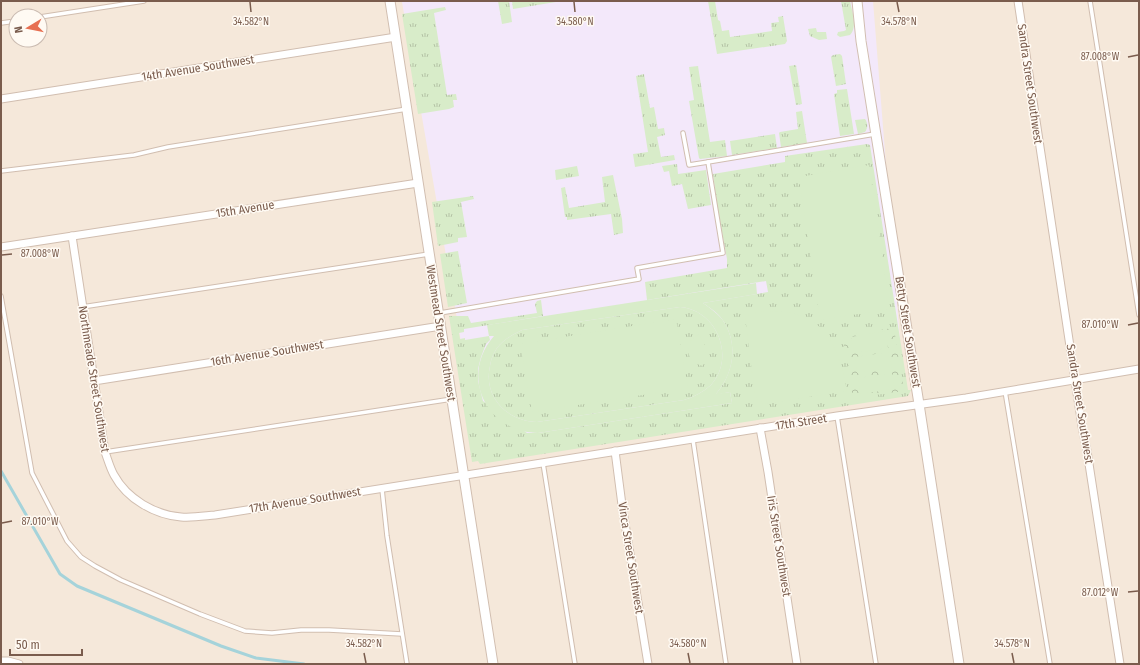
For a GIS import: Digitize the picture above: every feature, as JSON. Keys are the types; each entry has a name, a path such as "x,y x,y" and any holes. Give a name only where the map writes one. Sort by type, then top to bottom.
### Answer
{"street":[{"name":"Westmead Street Southwest","path":"390,1 493,664"},
{"name":"Betty Street Southwest","path":"857,1 861,41 959,664"},
{"name":"Sandra Street Southwest","path":"1018,1 1120,664"},
{"name":"14th Avenue Southwest","path":"1,99 396,37"},
{"name":"15th Avenue","path":"1,247 418,183"},
{"name":"Northmeade Street Southwest","path":"72,236 105,452 114,475 137,501 147,507"},
{"name":"16th Avenue Southwest","path":"94,381 441,326"},
{"name":"17th Street","path":"464,474 615,452 837,416 966,398 1139,369"},
{"name":"Iris Street Southwest","path":"760,428 797,664"},
{"name":"Vinca Street Southwest","path":"615,452 648,664"},
{"name":"17th Avenue Southwest","path":"147,507 169,515 192,517 215,515 464,474"},
{"path":"1,661 19,664"}],"lane":[{"path":"48,16 144,1"},
{"path":"1090,1 1139,315"},
{"path":"1,171 134,155 168,147 407,109"},
{"path":"684,133 689,165 876,134"},
{"path":"439,313 639,279 637,268 722,253 708,162"},
{"path":"82,307 429,254"},
{"path":"1,296 32,473 67,541 81,557 121,580 200,614 245,631 272,633 301,630 329,630 402,634"},
{"path":"1005,391 1050,664"},
{"path":"105,452 452,399"},
{"path":"837,416 876,664"},
{"path":"693,439 726,664"},
{"path":"543,463 575,664"},
{"path":"382,487 387,536 407,664"}],"shaded area":[{"path":"1,1 1139,1 1139,664 1,664"},
{"path":"873,1 904,391 481,457 402,2"}],"green space":[{"path":"498,1 509,1 512,22 502,24"},
{"path":"512,1 562,1 513,9"},
{"path":"708,1 715,1 718,20 720,21 722,31 729,30 730,37 772,31 771,23 779,22 778,17 783,16 787,41 785,44 717,54"},
{"path":"841,1 850,1 854,28 850,35 840,37 837,35 838,32 846,30"},
{"path":"445,7 446,10 434,13 447,95 456,94 457,100 453,100 454,107 449,109 418,114 402,14"},
{"path":"816,28 817,32 826,32 827,39 819,40 810,36 808,29"},
{"path":"840,54 842,56 846,84 836,86 831,57 833,55"},
{"path":"796,65 802,104 796,105 789,66"},
{"path":"698,66 710,142 725,140 727,156 699,158 689,101 694,100 689,67"},
{"path":"644,74 650,108 654,107 658,129 664,128 665,135 657,137 661,157 674,155 675,160 635,167 633,154 648,152 636,76"},
{"path":"847,89 854,134 840,136 834,94 837,93 837,90"},
{"path":"802,111 807,143 781,147 779,133 798,129 796,112"},
{"path":"865,119 867,124 866,130 865,132 858,134 855,120"},
{"path":"775,134 777,148 732,155 730,141"},
{"path":"867,144 870,145 908,390 911,390 908,396 480,464 478,461 472,462 449,316 468,316 471,323 537,313 535,304 537,301 541,300 543,316 464,329 464,332 459,333 460,339 465,338 465,340 489,336 490,340 486,344 478,369 478,381 483,401 527,433 538,433 732,403 730,392 715,395 726,378 730,368 732,358 731,338 722,319 703,303 768,292 766,281 647,300 645,282 727,268 727,259 713,174 785,162 785,156"},
{"path":"677,164 678,174 706,170 711,205 688,209 682,184 672,186 669,171 664,172 662,166"},
{"path":"869,165 890,309 820,320 799,177"},
{"path":"577,166 579,176 556,180 555,170"},
{"path":"613,175 622,219 623,233 614,235 611,214 567,220 567,217 565,217 561,188 565,187 569,208 605,202 602,177"},
{"path":"473,196 474,199 461,202 467,237 458,238 458,242 438,246 432,202"},
{"path":"458,251 467,303 448,307 440,254"},
{"path":"756,283 757,294 703,303 722,319 731,338 732,358 730,367 727,377 716,394 730,392 732,403 538,433 520,430 504,423 492,412 483,399 479,384 479,368 484,352 494,336 489,336 487,325","holes":["680,307 693,310 704,317 713,326 719,337 722,349 722,361 718,374 711,385 702,392 691,397 684,400 537,422 526,421 507,412 499,405 494,397 490,387 489,377 492,357 502,343 522,330"]},
{"path":"680,307 693,310 704,317 713,326 719,337 722,349 722,361 718,374 711,385 695,396 684,400 537,422 526,421 507,412 499,405 494,397 490,387 489,377 492,357 502,343 522,330"},
{"path":"774,311 792,313 806,318 818,325 834,346 847,391 764,404 755,397 745,316 759,312"},
{"path":"676,319 688,388 532,412 520,344"},
{"path":"894,328 904,391 853,398 842,335"},
{"path":"886,331 888,348 854,353 851,337"},
{"path":"699,334 705,346 712,345 713,351 706,352 703,366 697,364 688,352 690,342"},
{"path":"889,352 892,368 857,373 855,357"},
{"path":"892,373 895,389 860,394 858,378"}],"waterway":[{"path":"1,471 60,574 77,586 221,646 256,658 304,664"}]}
